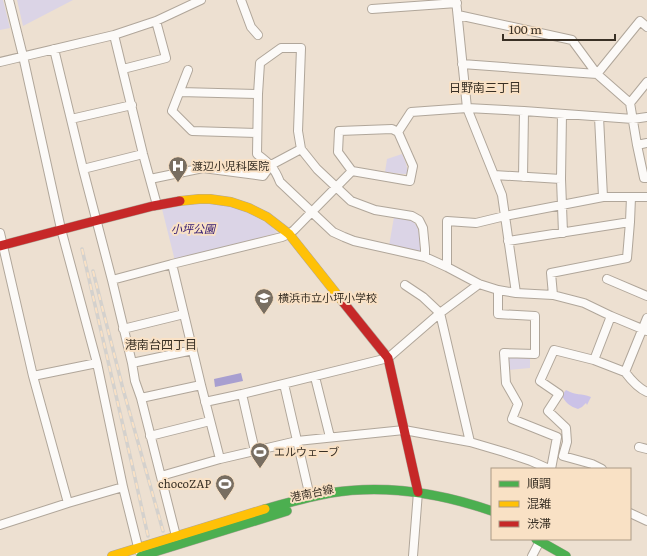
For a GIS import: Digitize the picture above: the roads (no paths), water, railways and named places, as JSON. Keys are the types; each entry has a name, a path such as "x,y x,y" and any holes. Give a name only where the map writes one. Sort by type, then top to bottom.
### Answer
{"street":[{"path":"9,0 23,56 61,229 97,363 123,487 140,553"},
{"path":"0,62 114,35 156,21 201,0"},
{"path":"242,0 251,27 258,35"},
{"path":"372,9 456,1 467,108 502,195 516,293"},
{"path":"458,15 572,40 597,74 630,104 636,145 644,178 647,178"},
{"path":"123,69 166,58 156,21"},
{"path":"597,74 640,21 647,27"},
{"path":"114,35 157,206"},
{"path":"425,257 426,249 423,228 419,220 412,216 374,210 351,201 317,169 301,149 298,131 301,48 281,48 260,63 257,154 271,165 277,173 280,182 333,232 354,241 425,257 479,284 498,290 516,293 553,295 584,303 610,316 645,330"},
{"path":"54,49 112,280 135,381 141,398 177,541"},
{"path":"462,64 597,74"},
{"path":"188,70 172,111 192,131 257,133"},
{"path":"630,104 647,82"},
{"path":"180,92 258,94"},
{"path":"71,119 132,105"},
{"path":"398,132 411,112 467,108 633,119 647,117"},
{"path":"523,177 524,111"},
{"path":"562,114 561,205 563,232"},
{"path":"598,117 603,198"},
{"path":"392,129 398,132 413,166 410,181 352,171 338,152 339,130 392,129"},
{"path":"636,145 647,143"},
{"path":"150,179 204,168 263,176 271,165 301,149"},
{"path":"83,169 143,154"},
{"path":"112,280 289,234 352,171"},
{"path":"494,175 561,179"},
{"path":"553,295 551,273 627,258 631,197"},
{"path":"447,267 447,221 476,223 505,216 603,198 647,197"},
{"path":"1,245 61,229 190,199 223,200 247,207 283,229 289,234 388,358 417,496 413,556"},
{"path":"508,241 630,222"},
{"path":"0,233 1,245 68,504"},
{"path":"172,264 220,459"},
{"path":"607,279 647,296"},
{"path":"405,284 423,297 440,313 470,442"},
{"path":"206,402 315,377 388,358 440,313 479,284"},
{"path":"498,290 498,314 535,316 535,354 504,353 506,383 518,404 512,419 557,437 550,468"},
{"path":"123,329 184,314"},
{"path":"594,360 610,316"},
{"path":"625,372 645,330 647,318"},
{"path":"132,363 193,350"},
{"path":"600,468 592,464 563,456 567,442 566,428 548,411 559,394 540,381 554,350 594,360 625,372 634,383 647,392"},
{"path":"34,376 97,363"},
{"path":"315,377 330,437"},
{"path":"284,384 310,497"},
{"path":"141,398 201,385"},
{"path":"242,394 255,451"},
{"path":"150,436 210,421"},
{"path":"161,476 220,459 297,441 404,430 470,442 531,461 548,468"},
{"path":"0,525 123,487"},
{"name":"港南台線","path":"112,556 140,553 291,502 332,493 359,490 417,496 491,518"},
{"path":"417,496 444,497 491,511"},
{"name":"港南台線","path":"177,541 322,502 346,499 417,496"},
{"path":"631,513 647,521"},
{"path":"532,556 539,540 566,556"},
{"path":"552,540 577,556"}],"railway":[{"path":"82,249 148,536"},
{"path":"93,271 123,389 163,531"}],"place":[{"name":"渡辺小児科医院","path":"178,183"},
{"name":"横浜市立小坪小学校","path":"264,315"},
{"name":"エルウェーブ","path":"260,469"},
{"name":"chocoZAP","path":"225,501"}],"district":[{"name":"日野南三丁目","path":"485,88"},
{"name":"港南台四丁目","path":"161,345"}],"park label":[{"name":"小坪公園","path":"193,229"}]}
